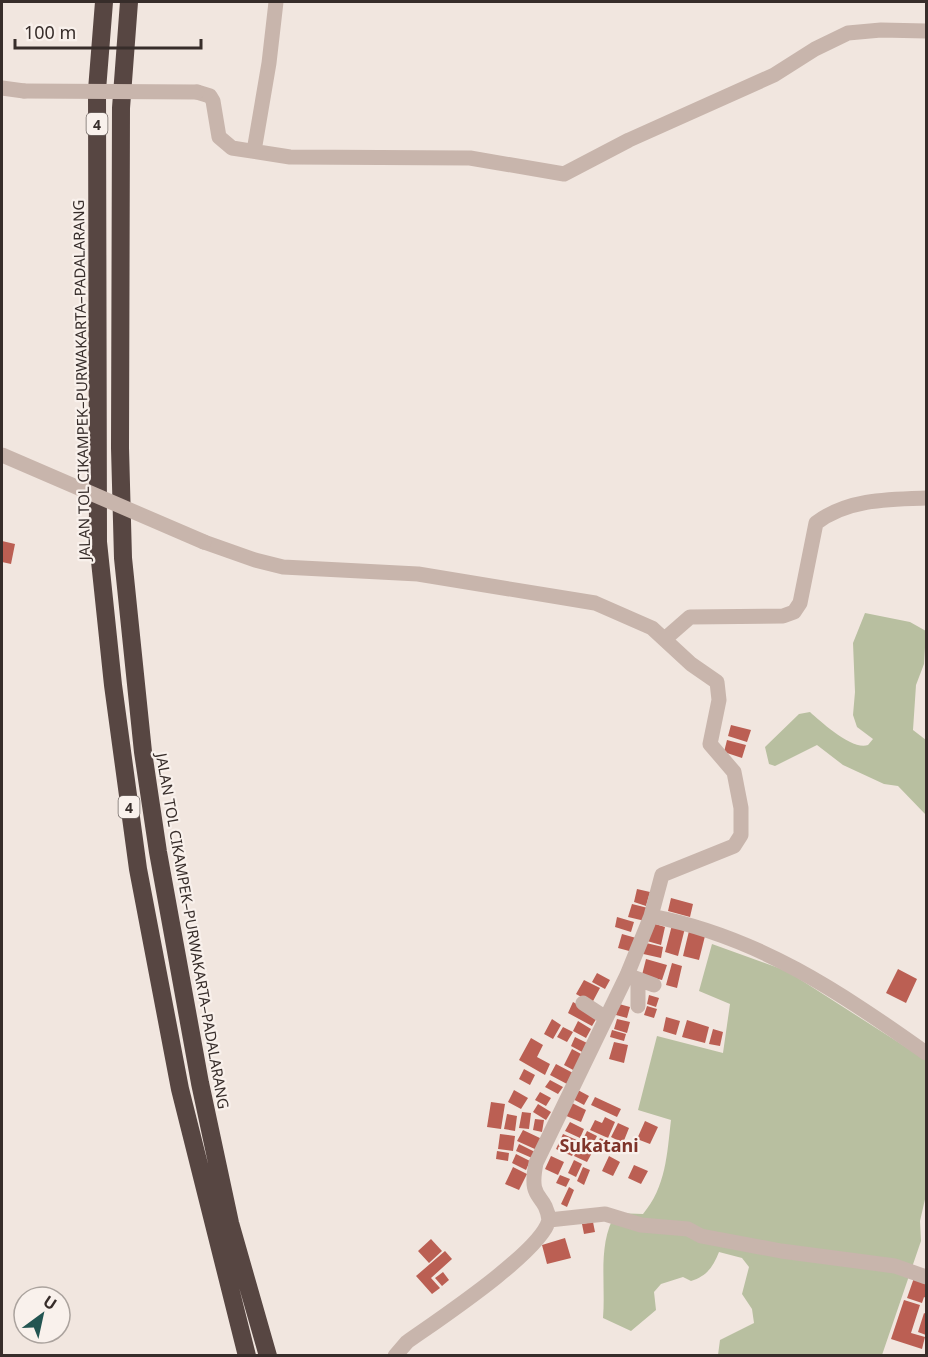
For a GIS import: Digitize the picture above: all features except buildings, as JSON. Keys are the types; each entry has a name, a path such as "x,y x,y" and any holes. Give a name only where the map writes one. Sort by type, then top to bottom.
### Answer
{"highway":[{"name":"JALAN TOL CIKAMPEK–PURWAKARTA–PADALARANG","path":"104,2 96,133 98,542 113,685 138,869 180,1089 247,1356"},
{"name":"JALAN TOL CIKAMPEK–PURWAKARTA–PADALARANG","path":"129,2 121,136 120,448 123,558 143,752 158,852 200,1083 230,1223 268,1356"}],"street":[{"path":"254,151 269,63 276,2"},
{"path":"2,88 24,91 197,92 210,96 213,101 219,137 223,143 232,148 290,157 470,158 512,163 564,174 629,140 774,75 815,49 848,33 881,30 927,31"},
{"path":"96,133 121,136"},
{"path":"2,455 204,542 255,560 283,567 418,574 564,597 620,612 652,628 666,638 692,664 711,676 719,686 719,700 710,744 734,772 741,808 741,835 734,846 665,872 657,886 651,916 633,977 606,1018 536,1163 532,1182 535,1196 545,1206 549,1220 546,1231 519,1256 407,1342 395,1356"},
{"path":"666,638 690,617 783,616 794,612 800,603 816,523 835,512 858,504 879,500 927,498"},
{"path":"651,916 679,921 772,955 809,975 927,1053"},
{"path":"633,977 654,985"},
{"path":"633,977 638,1006"},
{"path":"583,1003 606,1018"},
{"path":"549,1220 605,1214 641,1225 688,1229 701,1236 781,1251 895,1266 927,1277"}],"green space":[{"path":"865,613 910,622 926,631 924,664 916,685 913,730 926,740 926,815 898,786 884,784 843,765 817,745 775,766 769,764 765,747 799,714 810,712 854,744 868,745 873,739 857,727 853,715 855,692 853,643"},
{"path":"712,944 787,971 926,1060 926,1195 920,1221 921,1241 882,1355 718,1355 720,1340 754,1323 752,1309 742,1294 749,1267 742,1258 719,1252 705,1274 691,1281 683,1277 661,1284 654,1292 656,1310 631,1331 603,1318 604,1251 610,1225 616,1213 643,1214 657,1193 664,1170 671,1120 638,1110 657,1036 723,1053 730,1004 699,991"}],"district":[{"name":"Sukatani","path":"599,1145"}]}
